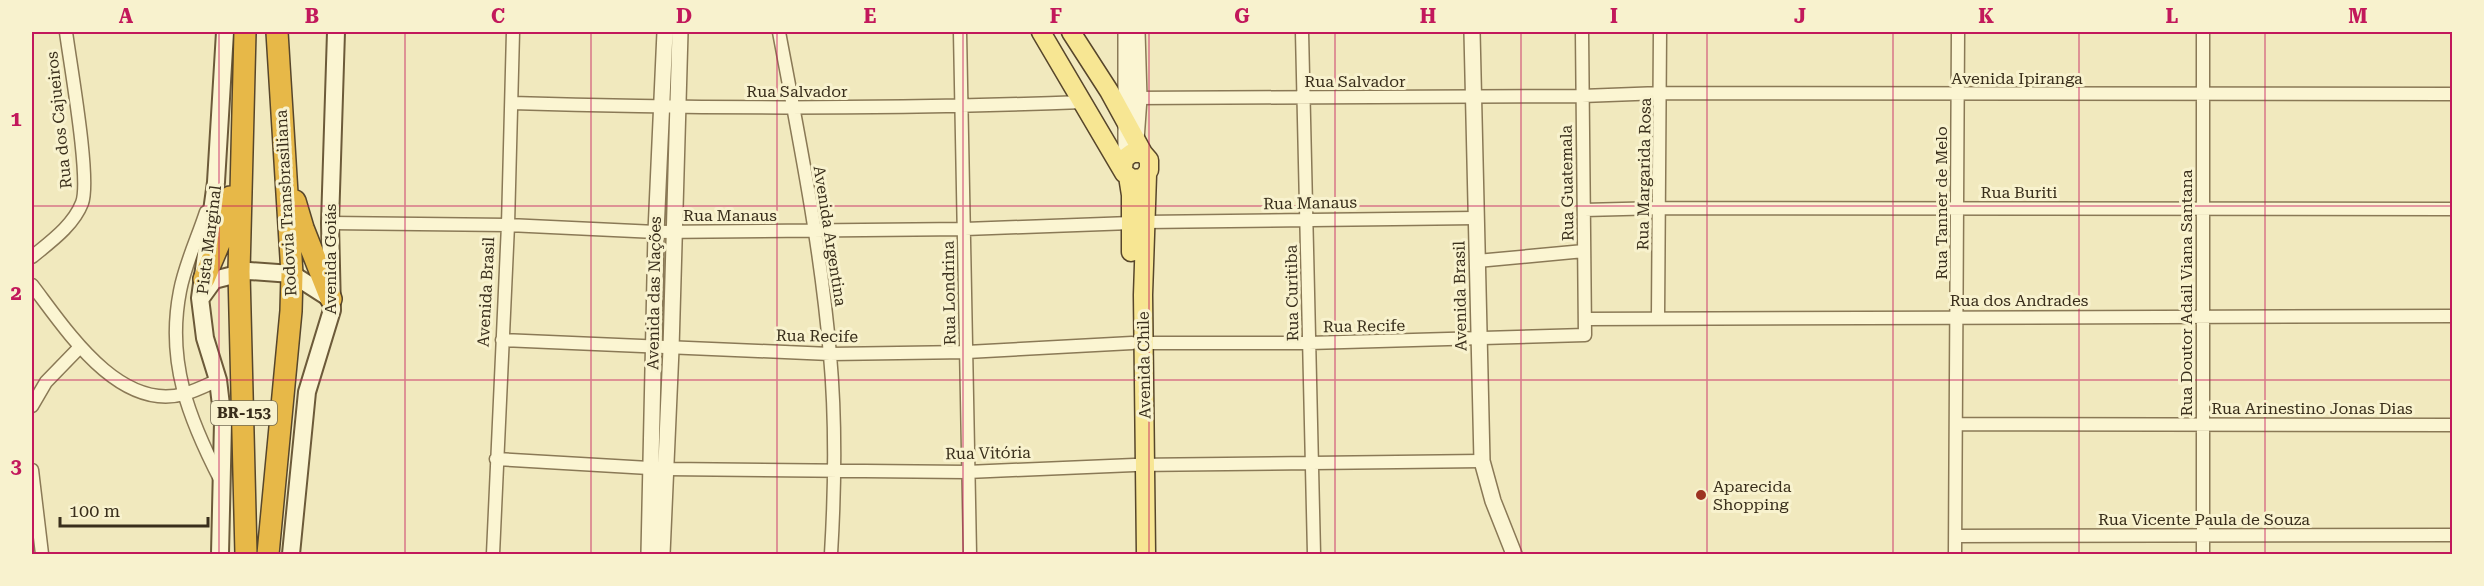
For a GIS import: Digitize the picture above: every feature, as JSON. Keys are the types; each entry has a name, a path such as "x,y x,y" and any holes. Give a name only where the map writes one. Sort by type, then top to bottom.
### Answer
{"highway":[{"name":"BR-153","path":"245,32 239,272 246,555"},
{"name":"Rodovia Transbrasiliana","path":"268,555 291,311 292,273 277,32"},
{"path":"202,289 224,232 242,125"},
{"path":"284,161 303,228 331,299"}],"main road":[{"name":"Pista Marginal","path":"220,555 224,422 218,380 205,339 202,289 216,182 225,32"},
{"name":"Avenida Goiás","path":"291,555 307,392 331,319 330,222 336,32"},
{"path":"1041,32 1083,102 1131,159"},
{"path":"1071,32 1109,91 1126,123 1131,159"},
{"name":"Avenida Chile","path":"1138,223 1131,195 1131,159 1149,160 1138,223 1140,466 1146,555"},
{"path":"202,289 214,280 239,272 292,273 331,299"},
{"name":"Avenida Chile","path":"1134,555 1140,466"}],"street":[{"name":"Rua dos Cajueiros","path":"32,257 61,233 82,202 84,174 66,32"},
{"name":"Avenida Brasil","path":"493,555 508,225 513,32"},
{"name":"Avenida das Nações","path":"649,555 656,232 665,32"},
{"name":"Avenida das Nações","path":"662,555 671,349 680,32"},
{"name":"Avenida Argentina","path":"779,32 813,231 830,354 836,470 831,555"},
{"name":"Rua Londrina","path":"960,32 970,555"},
{"name":"Avenida Chile","path":"1126,32 1133,98 1126,123"},
{"name":"Avenida Chile","path":"1131,159 1137,32"},
{"name":"Rua Curitiba","path":"1302,32 1314,555"},
{"name":"Avenida Brasil","path":"1472,32 1482,461 1493,501 1514,555"},
{"name":"Rua Guatemala","path":"1582,32 1585,335"},
{"name":"Rua Margarida Rosa","path":"1658,318 1660,32"},
{"name":"Rua Tanner de Melo","path":"1955,555 1958,32"},
{"name":"Rua Doutor Adail Viana Santana","path":"2203,32 2203,555"},
{"name":"Avenida Ipiranga","path":"1582,96 1661,93 2452,94"},
{"name":"Rua Salvador","path":"1133,98 1582,96"},
{"name":"Rua Salvador","path":"512,103 662,108 793,108 1083,102"},
{"path":"216,182 180,288 176,320 183,395 198,436 223,483"},
{"name":"Rua Buriti","path":"1584,210 1660,208 2452,209"},
{"name":"Rua Manaus","path":"330,222 508,225 656,232 965,229 1138,223 1476,218"},
{"path":"1477,261 1584,251"},
{"path":"32,285 80,348 120,382 144,394 183,395 218,380"},
{"name":"Rua dos Andrades","path":"1585,319 2452,316"},
{"name":"Rua Recife","path":"502,340 830,354 967,352 1138,343 1310,344 1585,335"},
{"path":"32,406 46,382 80,348"},
{"name":"Rua Arinestino Jonas Dias","path":"1956,424 2452,425"},
{"name":"Rua Vitória","path":"496,459 666,469 967,472 1140,466 1482,461"},
{"path":"32,470 42,555"},
{"name":"Rua Vicente Paula de Souza","path":"1955,536 2452,535"}],"place":[{"name":"Aparecida Shopping","path":"1701,495"}]}
